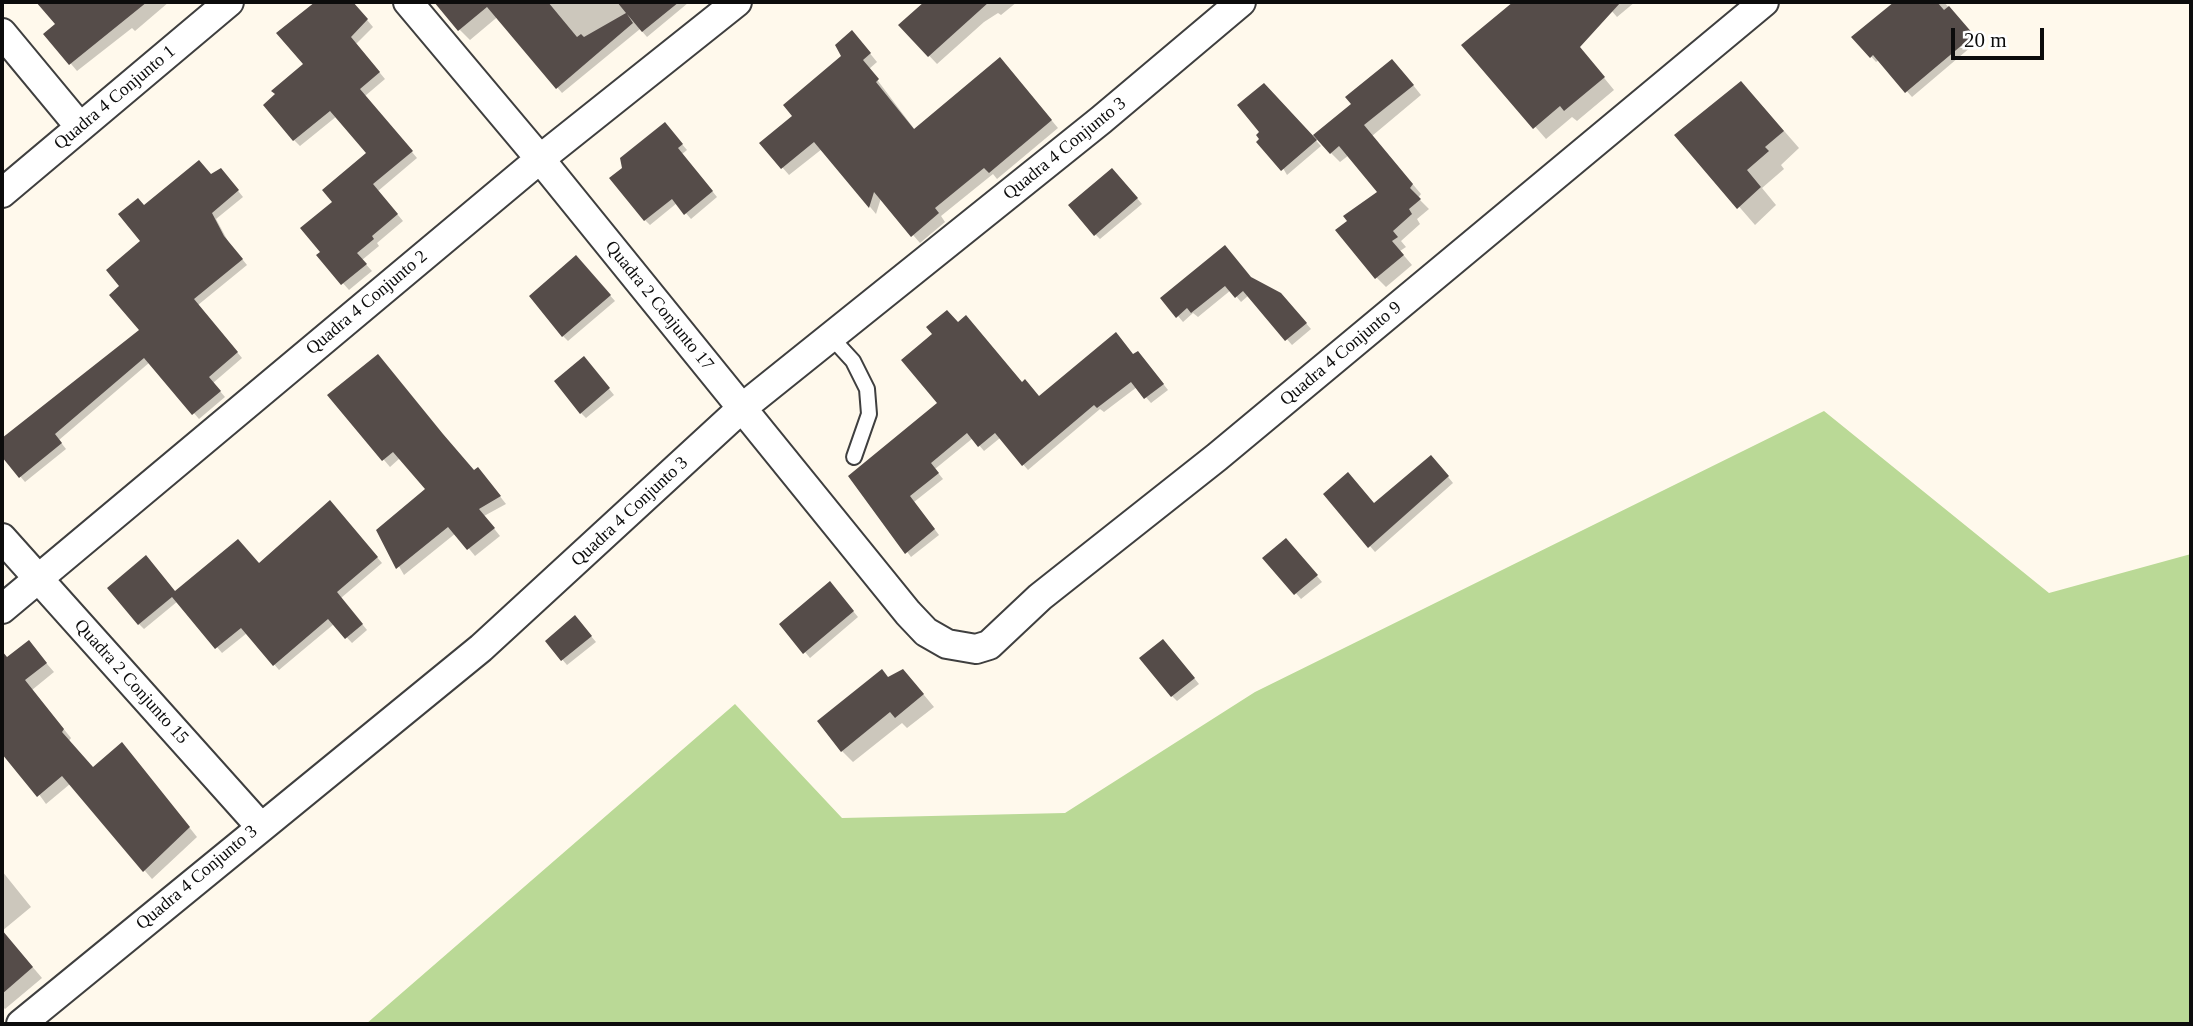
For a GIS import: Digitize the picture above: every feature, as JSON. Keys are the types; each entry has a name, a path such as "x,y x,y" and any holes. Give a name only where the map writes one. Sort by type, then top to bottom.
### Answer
{"street":[{"name":"Quadra 4 Conjunto 1","path":"2,193 229,2"},
{"name":"Quadra 2 Conjunto 17","path":"408,2 540,159 908,613"},
{"name":"Quadra 4 Conjunto 2","path":"2,609 540,159 737,2"},
{"name":"Quadra 4 Conjunto 3","path":"21,1024 481,648 742,408 1101,120 1241,2"},
{"name":"Quadra 4 Conjunto 9","path":"908,613 926,632 947,644 963,649 989,645 1040,597 1217,457 1764,2"},
{"path":"2,33 80,127"},
{"name":"Quadra 2 Conjunto 15","path":"2,538 260,826"}],"lane":[{"path":"831,337 853,361 867,389 869,415 854,457"}],"green space":[{"path":"1824,411 2049,593 2191,554 2191,1024 366,1024 735,704 842,818 1065,813 1255,692"}],"building":[{"path":"36,2 147,2 69,65 43,34 55,24"},
{"path":"315,2 353,2 368,19 351,37 380,72 360,89 413,151 373,184 398,214 357,253 367,264 341,285 316,255 320,252 300,228 332,202 322,190 366,153 330,111 293,141 263,105 275,94 271,91 303,64 276,33"},
{"path":"434,2 548,2 577,37 581,34 584,37 626,13 617,2 679,2 642,32 627,14 633,23 556,89 487,7 458,31"},
{"path":"924,2 989,2 928,57 898,25"},
{"path":"1513,2 1621,2 1580,47 1605,77 1564,111 1560,106 1533,129 1461,45"},
{"path":"1894,2 1937,2 1944,10 1949,6 1974,35 1905,93 1873,55 1870,58 1851,37"},
{"path":"852,30 871,53 863,60 879,79 876,82 914,129 1000,57 1052,120 989,173 984,168 935,208 939,213 911,237 874,192 869,208 814,142 781,169 759,143 792,116 783,105 841,56 835,45"},
{"path":"1392,59 1414,85 1364,125 1413,184 1410,188 1421,199 1409,209 1412,214 1393,231 1398,237 1392,241 1404,255 1375,279 1335,230 1347,221 1343,216 1377,192 1339,146 1330,154 1313,135 1351,104 1345,97"},
{"path":"1741,81 1784,131 1765,147 1769,151 1747,170 1761,187 1737,209 1674,135"},
{"path":"1264,83 1317,140 1281,171 1256,142 1259,132 1237,105"},
{"path":"665,122 683,144 678,148 713,191 684,215 672,199 644,221 609,178 622,168 620,158"},
{"path":"199,160 211,174 221,168 239,190 212,213 224,236 243,259 194,299 238,352 209,377 221,391 192,415 144,358 55,434 62,443 19,478 2,457 2,438 139,330 109,295 119,286 106,270 140,241 118,214 138,198 144,205"},
{"path":"1112,168 1138,198 1094,236 1068,205"},
{"path":"1225,245 1251,277 1281,293 1307,323 1285,341 1243,291 1235,298 1225,286 1191,313 1187,308 1176,318 1160,298"},
{"path":"576,255 611,295 562,337 529,296"},
{"path":"947,310 958,322 966,315 1022,382 1025,379 1039,396 1116,332 1133,354 1138,351 1164,384 1144,399 1131,382 1097,408 1094,405 1022,466 995,433 978,447 967,433 931,463 939,473 910,496 935,529 905,554 848,476 937,403 901,360 932,334 926,327"},
{"path":"378,354 474,470 478,467 501,496 479,509 495,528 467,550 448,527 396,569 376,530 425,489 393,452 382,461 327,395"},
{"path":"584,356 610,388 580,414 554,381"},
{"path":"1431,455 1449,476 1368,548 1323,494 1348,472 1374,503"},
{"path":"330,500 378,557 337,592 363,624 345,639 328,619 273,666 241,628 215,649 172,597 138,625 107,588 146,555 175,591 238,539 259,563"},
{"path":"1286,538 1318,575 1294,595 1262,558"},
{"path":"830,581 854,611 803,654 779,624"},
{"path":"575,615 592,636 561,661 545,641"},
{"path":"1163,639 1195,678 1171,697 1139,658"},
{"path":"29,640 47,663 25,680 64,729 62,732 93,767 122,742 190,827 143,872 62,776 37,797 2,754 2,651 7,657"},
{"path":"882,669 888,677 903,669 924,694 895,718 890,712 841,752 817,721"},
{"path":"2,930 33,967 2,994"}]}
